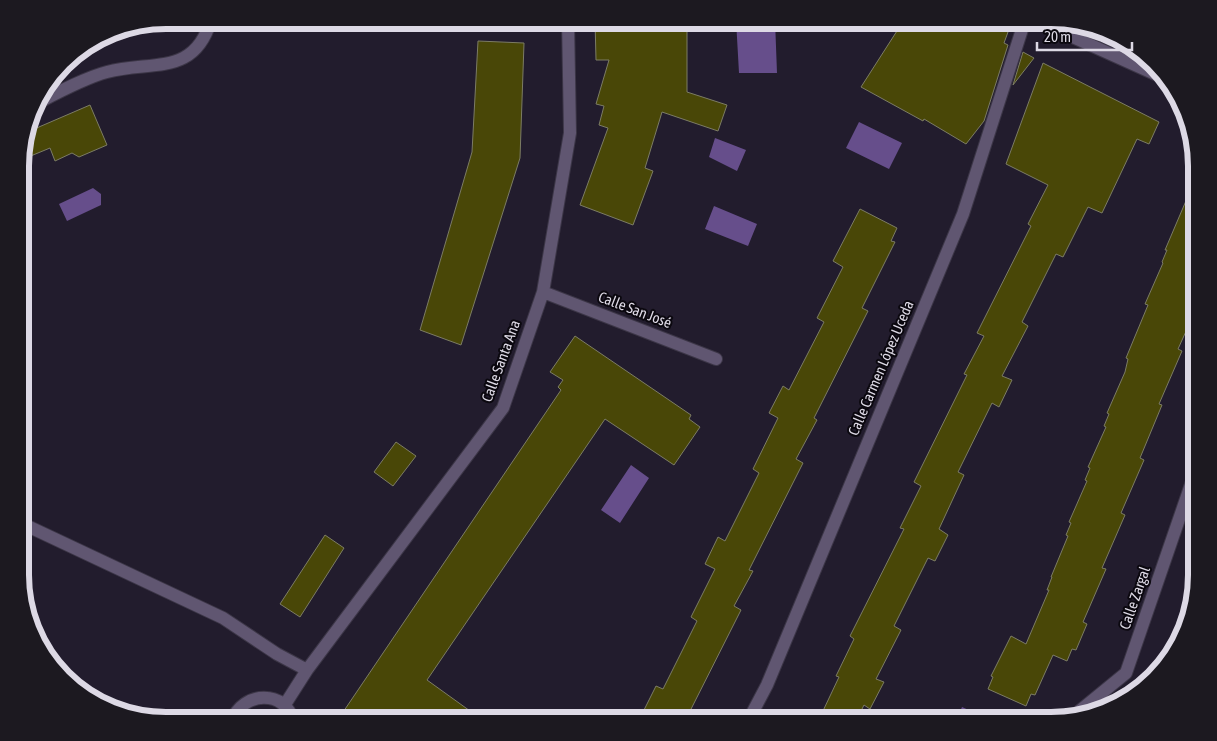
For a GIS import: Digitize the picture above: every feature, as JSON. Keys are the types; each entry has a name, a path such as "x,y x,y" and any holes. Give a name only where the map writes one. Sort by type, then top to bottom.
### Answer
{"street":[{"path":"46,99 107,72 177,62 196,49 208,29"},
{"name":"Calle Santa Ana","path":"284,706 308,670 503,408 543,292 570,133 568,29"},
{"name":"Calle Carmen López Uceda","path":"752,712 766,685 963,214 1022,29"},
{"path":"1055,29 1151,72"},
{"name":"Calle San José","path":"543,292 716,359"},
{"name":"Calle Zargal","path":"1083,709 1126,674 1188,493"},
{"path":"29,526 223,618 277,654 308,670"},
{"path":"235,712 248,700 263,697 279,702 289,712"}],"shaded area":[{"path":"737,29 775,29 777,73 739,73"},
{"path":"859,122 902,143 889,169 846,148"},
{"path":"715,138 746,150 737,171 709,157"},
{"path":"93,188 101,194 101,205 67,221 59,204"},
{"path":"714,206 757,224 748,246 705,229"},
{"path":"631,465 649,478 620,523 601,510"},
{"path":"962,707 973,712 960,712"}],"building":[{"path":"595,29 687,29 687,92 727,105 718,131 662,112 645,168 653,171 633,225 580,205 608,128 599,125 604,106 596,104 609,60 596,60"},
{"path":"898,29 1003,29 1008,32 1004,43 1008,45 984,121 966,144 924,119 923,121 861,87"},
{"path":"478,41 524,43 520,158 461,345 420,330 472,152"},
{"path":"1023,52 1034,58 1013,85"},
{"path":"1043,63 1159,122 1149,144 1137,139 1102,213 1088,207 1063,257 1056,254 1022,322 1028,326 1002,376 1012,380 999,407 992,403 958,472 964,475 939,529 948,535 935,561 928,558 894,626 901,630 876,679 884,682 870,709 864,705 860,712 822,712 839,677 836,676 854,639 850,636 904,529 900,528 921,486 914,482 967,375 964,374 984,336 977,333 1031,226 1028,224 1048,185 1006,164"},
{"path":"90,105 107,145 79,157 72,153 55,161 50,148 30,156 33,129"},
{"path":"1188,196 1188,327 1178,349 1182,351 1159,404 1162,405 1140,458 1144,460 1121,513 1125,515 1102,568 1106,569 1083,622 1087,624 1076,650 1072,649 1067,661 1053,655 1035,695 1031,694 1026,706 988,689 993,677 991,676 1011,636 1026,644 1049,590 1047,590 1051,577 1068,536 1066,535 1071,523 1069,522 1087,481 1085,480 1090,468 1088,467 1106,427 1104,426 1109,414 1107,413 1125,372 1128,359 1126,358 1148,305 1145,304 1163,263 1167,250 1165,250"},
{"path":"860,209 897,228 891,241 895,242 862,308 868,311 814,418 817,420 796,459 803,463 749,570 753,571 734,606 741,610 690,712 643,712 656,686 663,689 697,621 691,617 715,569 705,564 718,537 725,541 759,473 753,469 778,418 769,413 783,386 789,390 824,322 817,318 843,267 833,261"},
{"path":"575,336 691,415 689,419 700,427 674,465 605,419 427,680 471,712 343,712 561,390 558,387 563,380 550,372"},
{"path":"396,442 416,456 393,486 374,472"},
{"path":"325,535 344,548 300,617 280,604"}]}
